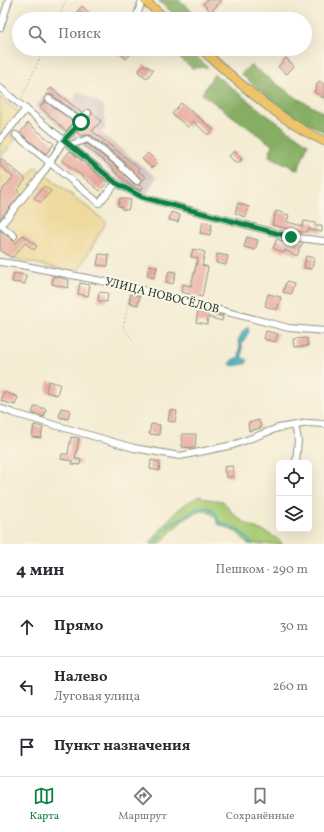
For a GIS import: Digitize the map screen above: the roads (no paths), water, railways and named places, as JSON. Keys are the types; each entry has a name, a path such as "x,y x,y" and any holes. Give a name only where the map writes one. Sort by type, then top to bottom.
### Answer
{"main road":[{"path":"143,0 158,12"},
{"path":"209,56 255,95 290,122 324,141"}],"street":[{"path":"0,28 9,0"},
{"path":"139,12 143,0"},
{"path":"0,88 116,183 142,197 291,237 324,240"},
{"path":"49,99 81,122"},
{"path":"0,140 26,109"},
{"path":"14,236 1,225 64,140 88,113"},
{"path":"16,135 99,203 116,183"},
{"path":"70,145 88,139 120,164 137,181"},
{"name":"УЛИЦА НОВОСЁЛОВ","path":"0,262 21,264 131,287 288,328 324,331"},
{"path":"0,408 134,448 180,456 233,446 278,428 309,423 324,424"},
{"path":"295,426 298,440 296,460"}],"water":[{"path":"248,326 249,332 242,343 242,358 248,360 246,364 233,366 230,364 232,360 239,357 240,346 238,341 243,331"}],"waterway":[{"path":"154,544 166,528 196,509 210,508 216,514 219,522 238,530 253,544"}]}
